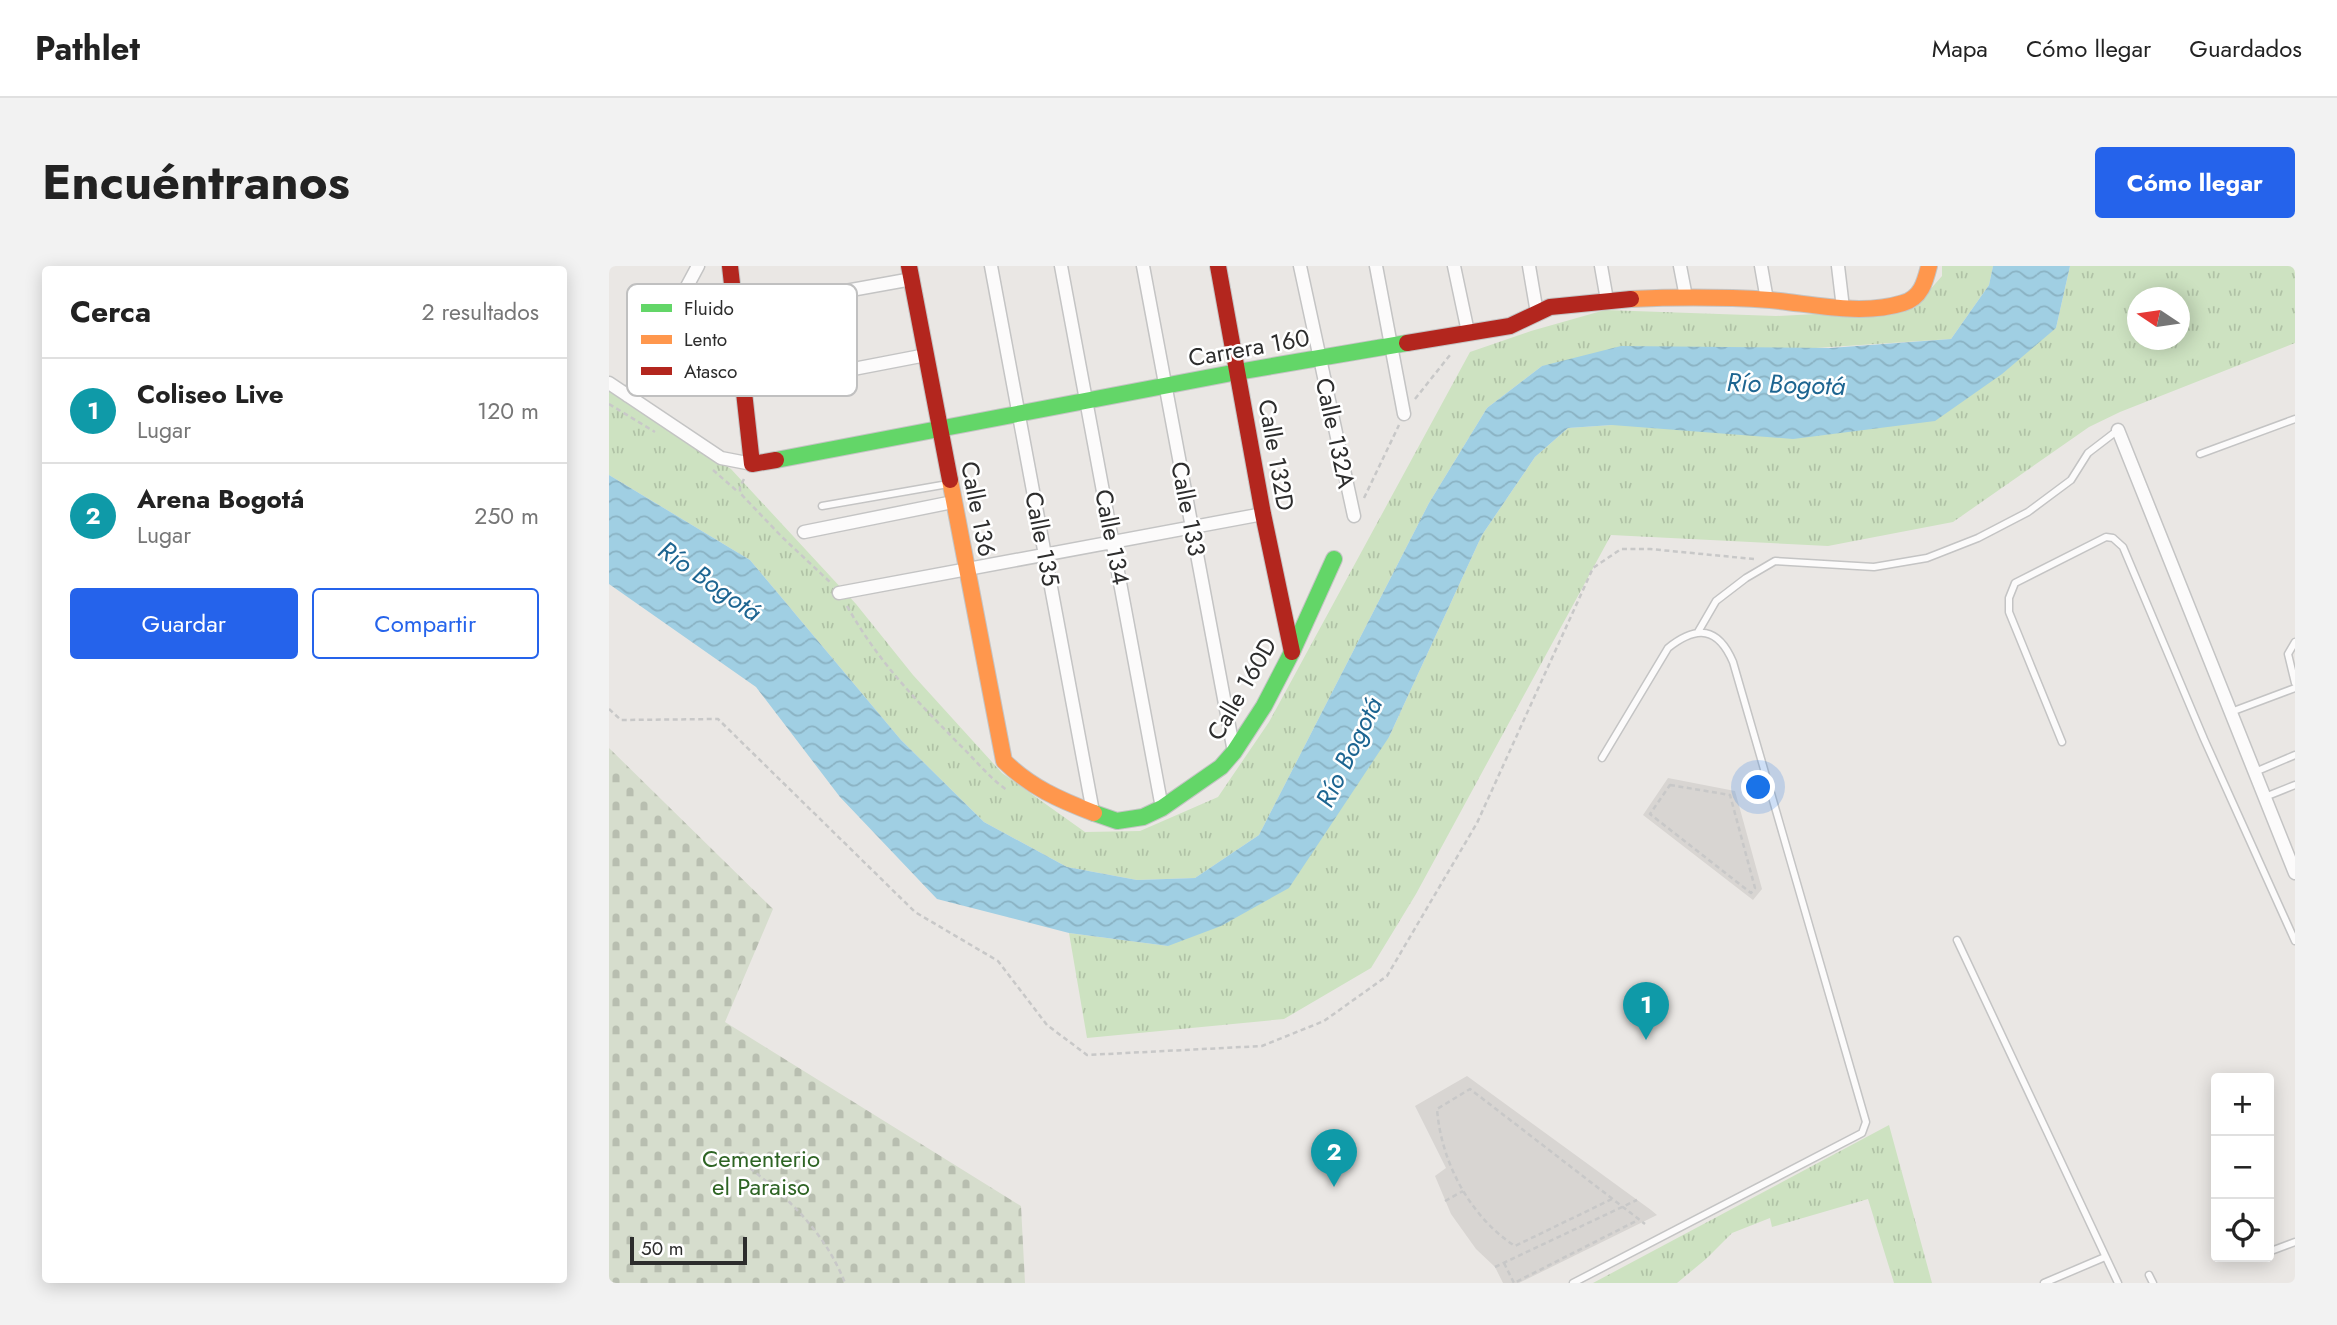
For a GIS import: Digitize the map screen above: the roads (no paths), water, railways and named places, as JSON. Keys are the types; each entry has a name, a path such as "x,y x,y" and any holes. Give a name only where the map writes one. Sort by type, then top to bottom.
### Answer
{"street":[{"path":"688,284 698,266"},
{"path":"730,266 732,284"},
{"name":"Calle 135","path":"991,266 1093,812"},
{"name":"Calle 134","path":"1061,266 1163,808"},
{"name":"Calle 133","path":"1143,266 1234,752"},
{"name":"Calle 132D","path":"1218,266 1263,514 1292,652"},
{"name":"Calle 132A","path":"1300,266 1354,516"},
{"path":"1376,266 1404,414"},
{"path":"1454,266 1468,332"},
{"path":"1529,266 1537,313"},
{"path":"1601,266 1607,300"},
{"path":"1680,266 1686,297"},
{"path":"1761,266 1767,300"},
{"path":"1838,266 1843,308"},
{"name":"Carrera 160","path":"628,396 721,458 752,464 1238,372 1510,326 1549,307 1607,300 1686,297 1767,300 1865,309 1905,303 1917,295 1924,285 1929,266"},
{"path":"857,285 910,273"},
{"name":"Calle 136","path":"910,273 1004,761"},
{"path":"857,368 926,355"},
{"name":"Carrera 160","path":"609,383 627,395"},
{"path":"745,396 752,464"},
{"path":"2118,430 2295,873"},
{"path":"804,532 953,502"},
{"path":"839,593 1263,514"},
{"name":"Calle 160D","path":"1004,761 1019,776 1039,789 1117,821 1143,817 1163,808 1221,766 1234,752 1264,706 1292,652 1334,559"}],"lane":[{"path":"2200,454 2295,419"},
{"path":"1698,632 1716,601 1746,578 1775,561 1874,567 1927,558 1965,543 2028,512 2050,496 2071,480 2088,453 2118,430"},
{"path":"822,506 950,484"},
{"path":"2062,742 2009,612 2009,598 2015,583 2106,537 2113,538 2123,547 2204,740 2295,941"},
{"path":"1573,1283 1862,1133 1866,1122 1733,662 1725,644 1710,634 1698,632 1684,635 1668,648 1602,758"},
{"path":"2229,713 2295,686 2288,654 2295,642"},
{"path":"2255,772 2295,755"},
{"path":"2265,797 2295,785"},
{"path":"1957,940 2117,1283"},
{"path":"2274,1250 2295,1242"},
{"path":"2044,1283 2105,1257"},
{"path":"2149,1275 2153,1283"}],"water":[{"name":"Río Bogotá","path":"1993,266 2070,266 2056,328 2002,374 1935,421 1793,439 1612,425 1568,428 1535,457 1482,535 1389,737 1289,888 1221,926 1168,946 1069,933 937,899 840,797 756,687 609,584 609,475 750,560 901,740 984,822 1067,867 1137,880 1195,878 1259,835 1429,503 1487,408 1542,366 1621,346 1830,348 1951,339 1989,285"}],"place":[{"name":"Coliseo Live","path":"1646,1040"},
{"name":"Arena Bogotá","path":"1334,1187"}],"park label":[{"name":"Cementerio el Paraiso","path":"761,1173"}]}
